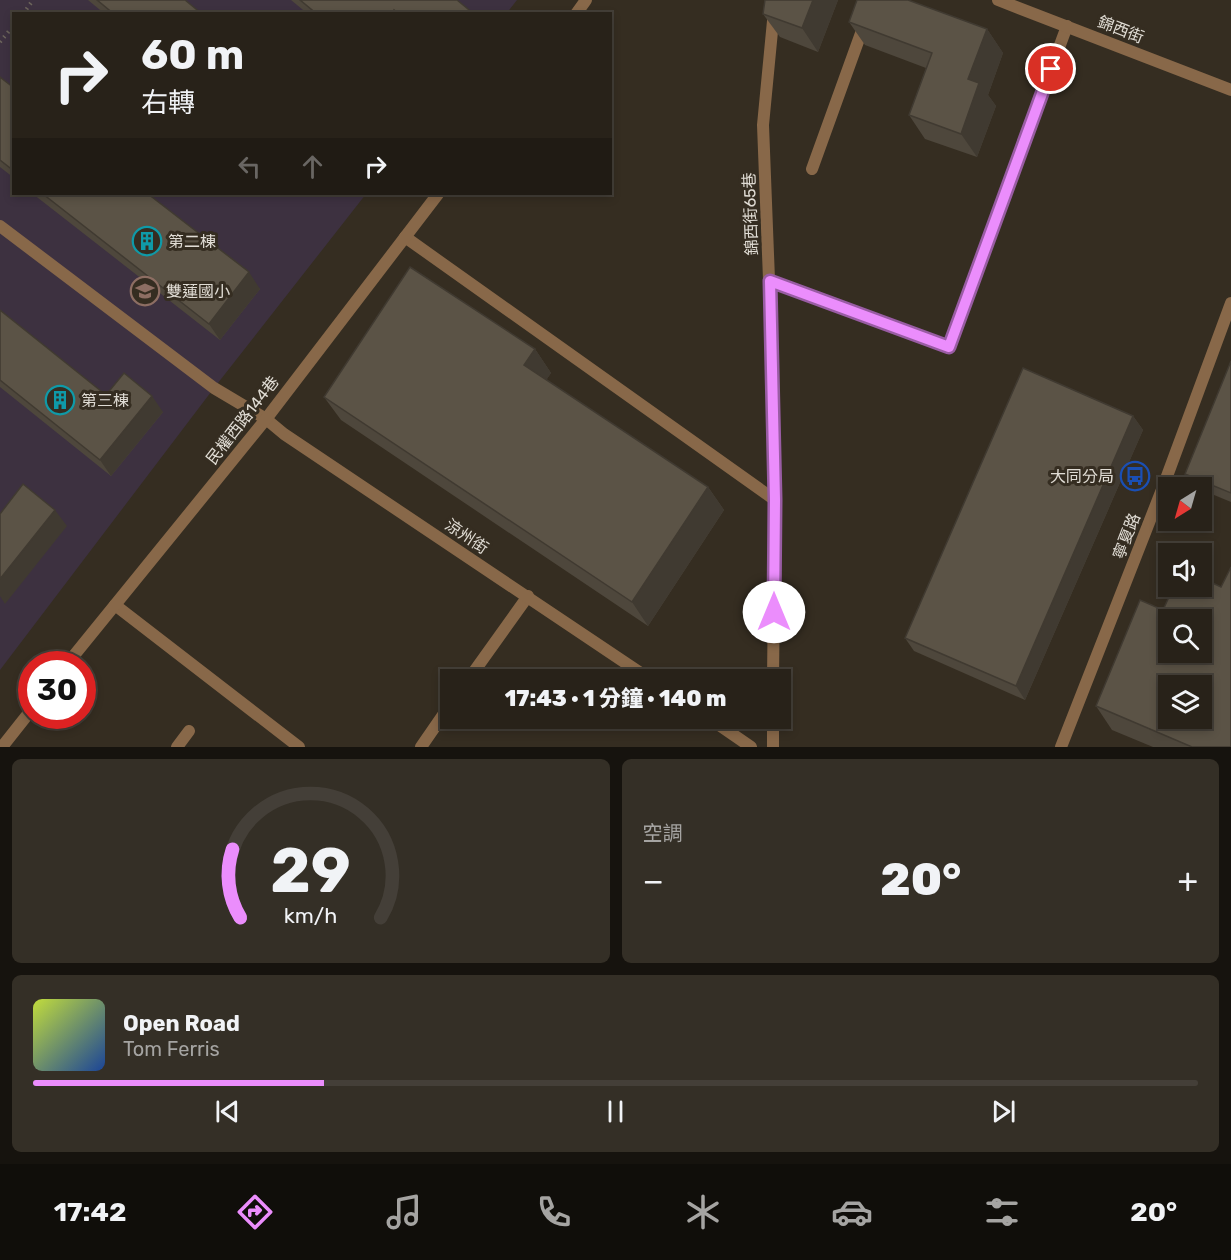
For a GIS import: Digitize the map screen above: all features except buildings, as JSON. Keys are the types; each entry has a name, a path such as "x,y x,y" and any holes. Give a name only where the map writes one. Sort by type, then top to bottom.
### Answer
{"street":[{"name":"錦西街65巷","path":"773,669 775,500 770,281 763,125 775,0"},
{"path":"812,169 873,0"},
{"name":"錦西街","path":"998,0 1231,90"},
{"path":"770,281 949,347 1067,26"},
{"name":"民權西路144巷","path":"78,651 266,419 437,195"},
{"name":"涼州街","path":"0,226 214,388 266,419 284,434 635,669"},
{"path":"405,237 775,500"},
{"name":"寧夏路","path":"1061,747 1163,488 1231,303"},
{"path":"476,669 528,596"},
{"path":"115,605 298,747"},
{"path":"420,747 440,719"},
{"path":"2,747 18,727"},
{"path":"725,729 751,747"},
{"path":"773,729 773,747"},
{"path":"177,747 189,731"}],"path":[{"path":"0,42 12,27"}],"shaded area":[{"name":"雙蓮國小","path":"0,0 517,0 508,12 12,12 12,195 365,195 214,388 0,670"}],"place":[{"name":"第二棟","path":"147,241"},
{"name":"雙蓮國小","path":"145,291"},
{"name":"第三棟","path":"60,400"},
{"name":"大同分局","path":"1135,476"}],"route":[{"path":"774,612 775,500 770,281 949,347 1051,69"}]}
